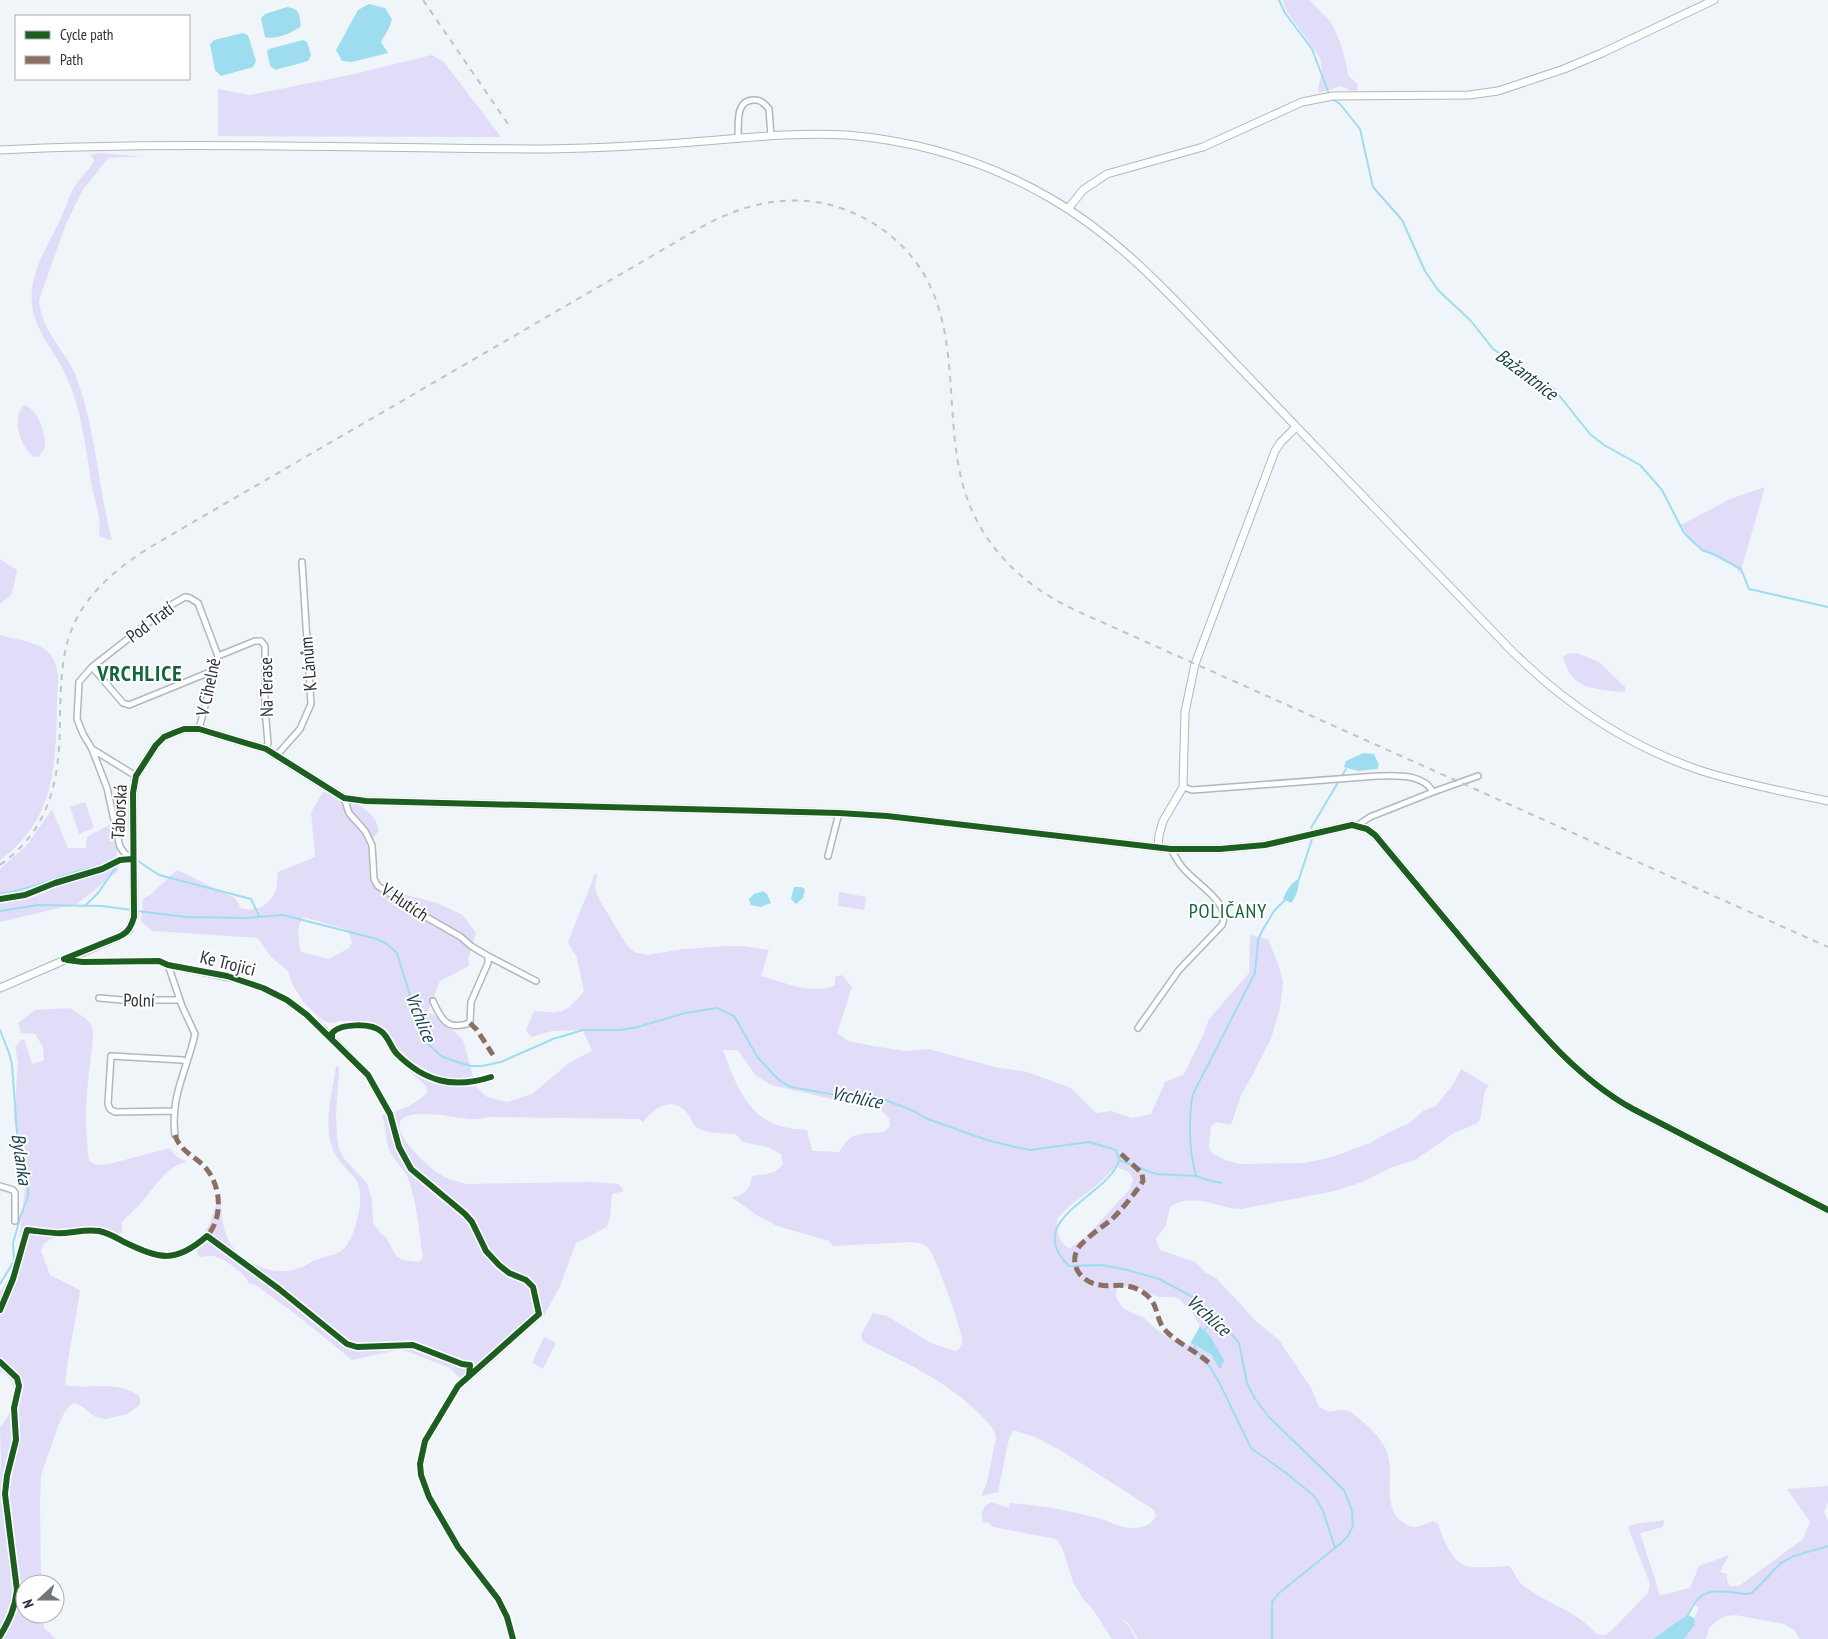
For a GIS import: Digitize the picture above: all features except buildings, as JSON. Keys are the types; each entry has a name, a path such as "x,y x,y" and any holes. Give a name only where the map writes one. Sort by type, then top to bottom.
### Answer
{"street":[{"path":"1068,209 1083,190 1108,174 1203,147 1302,102 1333,96 1469,94 1498,91 1564,69 1602,53 1714,0"},
{"path":"738,138 740,108 746,102 754,100 763,102 769,109 771,136"},
{"path":"0,150 147,145 535,149 642,145 812,134 852,136 891,141 932,149 973,162 1012,178 1068,209 1133,258 1513,652 1542,679 1576,706 1626,738 1676,761 1734,780 1828,801"},
{"path":"1158,847 1163,821 1182,786 1185,712 1195,664 1275,451 1280,442 1296,427"},
{"name":"K Lánům","path":"277,755 300,729 311,704 302,562"},
{"name":"V Cihelně","path":"185,597 198,603 218,656 198,729"},
{"name":"Pod Tratí","path":"132,855 126,855 120,847 107,788 92,749 77,719 79,682 92,667 171,605 185,597"},
{"name":"Na Terase","path":"218,656 255,641 261,641 265,646 265,708 268,743 266,749"},
{"path":"92,667 123,703 129,705 215,670"},
{"name":"Táborská","path":"0,988 124,934 130,928 134,917 132,855 133,794 136,776 156,745 164,737 184,729 198,729 266,749 344,798"},
{"path":"92,749 136,776"},
{"path":"1182,786 1192,790 1402,776 1423,781 1430,786 1433,792"},
{"path":"1358,825 1370,817 1478,776"},
{"path":"344,798 366,802 839,813 887,816 1171,849 1220,849 1265,845 1347,825 1358,825 1375,835 1529,1018 1576,1068 1614,1099 1633,1110 1828,1210"},
{"name":"V Hutích","path":"344,798 349,813 365,831 372,845 374,879 378,886 428,918 461,936 471,946 536,981"},
{"path":"828,856 839,813"},
{"path":"1138,1028 1179,970 1222,925 1225,919 1224,912 1216,899 1185,871 1171,849"},
{"path":"433,1001 439,1015 448,1024 458,1026 470,1023 470,1002 488,962 488,956"},
{"name":"Ke Trojici","path":"64,959 83,962 159,961 168,965 240,980 263,988 287,1000 318,1025 368,1075 390,1114"},
{"path":"168,965 179,1000 195,1031 173,1111 175,1135"},
{"name":"Polní","path":"99,998 179,1000"},
{"path":"173,1111 115,1112 110,1109 108,1104 111,1056 182,1060 187,1062"},
{"path":"0,1186 13,1190 15,1193 15,1221"}],"shaded area":[{"path":"1282,0 1309,0 1329,20 1342,46 1348,75 1358,85 1357,90 1351,91 1341,86 1319,93 1322,70 1320,58 1288,13"},
{"path":"432,55 444,62 501,137 218,136 218,89 250,95 354,74"},
{"path":"101,153 144,157 108,158 82,191 66,224 39,300 45,324 77,379 92,436 112,541 99,536 99,518 76,402 62,367 41,332 32,304 33,282 39,262 74,188 93,163 94,159 90,155"},
{"path":"25,405 34,412 43,430 45,448 39,456 34,457 29,453 21,439 18,416"},
{"path":"1765,487 1740,574 1726,560 1700,548 1688,538 1681,525 1730,499"},
{"path":"0,559 17,570 12,594 0,604"},
{"path":"0,635 33,643 49,653 56,664 58,683 55,748 49,790 32,828 18,845 0,860"},
{"path":"1577,653 1599,662 1625,687 1625,691 1591,688 1577,681 1571,675 1563,657 1567,654"},
{"path":"323,792 357,804 371,814 379,830 368,846 369,873 374,886 437,903 463,915 476,933 468,959 469,966 440,981 428,1012 443,1020 463,1040 476,1087 487,1097 507,1102 532,1094 569,1063 592,1051 583,1030 552,1031 531,1037 526,1030 534,1011 563,1011 584,991 577,958 568,942 595,874 597,874 595,888 599,899 626,944 634,952 647,955 684,949 727,946 769,950 761,976 798,987 817,989 835,985 835,977 842,975 852,987 837,1033 848,1041 905,1051 929,1049 995,1067 1027,1072 1071,1088 1096,1113 1111,1111 1132,1118 1151,1114 1165,1082 1184,1074 1209,1019 1249,973 1250,935 1268,939 1280,969 1283,983 1280,1008 1271,1039 1241,1095 1231,1125 1217,1122 1211,1126 1209,1147 1212,1153 1225,1160 1240,1164 1304,1163 1332,1157 1370,1143 1410,1123 1423,1111 1436,1106 1454,1083 1461,1069 1489,1086 1485,1090 1480,1120 1476,1124 1454,1133 1415,1160 1390,1168 1362,1182 1335,1191 1241,1209 1196,1200 1179,1202 1170,1207 1166,1225 1156,1239 1160,1250 1195,1262 1206,1273 1217,1279 1257,1322 1279,1340 1311,1388 1319,1407 1329,1412 1344,1410 1351,1412 1375,1433 1388,1455 1390,1463 1390,1499 1395,1514 1402,1522 1415,1527 1433,1521 1438,1524 1450,1551 1462,1564 1478,1567 1509,1566 1525,1587 1580,1619 1596,1634 1605,1635 1611,1631 1648,1593 1650,1584 1628,1527 1664,1520 1663,1527 1640,1533 1660,1595 1690,1588 1699,1566 1729,1555 1720,1572 1727,1574 1730,1586 1739,1586 1803,1539 1810,1522 1787,1489 1828,1486 1828,1502 1824,1512 1828,1521 1828,1639 1800,1639 1795,1631 1784,1624 1735,1615 1726,1616 1718,1620 1709,1628 1706,1639 1684,1639 1695,1625 1694,1618 1699,1607 1692,1604 1688,1615 1653,1639 1138,1639 1128,1623 1118,1617 1128,1625 1136,1639 1112,1639 1073,1582 1062,1547 1056,1539 993,1527 989,1523 983,1522 981,1514 986,1505 991,1502 1009,1508 1010,1503 1021,1504 1073,1512 1125,1527 1135,1528 1145,1526 1153,1521 1156,1515 1153,1509 1060,1450 1035,1437 1013,1430 1009,1439 998,1492 981,1496 987,1482 996,1437 994,1430 981,1415 950,1390 916,1368 863,1342 861,1335 873,1313 887,1316 931,1343 955,1351 959,1349 962,1342 954,1311 929,1249 923,1244 911,1242 833,1246 829,1241 777,1226 758,1216 731,1197 746,1191 752,1176 769,1174 780,1168 783,1165 781,1154 767,1147 742,1142 734,1134 709,1132 700,1129 695,1126 682,1108 676,1105 664,1105 643,1122 639,1119 489,1117 472,1119 428,1114 405,1117 400,1122 400,1129 404,1138 433,1169 452,1180 466,1184 594,1182 619,1184 624,1191 612,1194 610,1218 607,1227 576,1243 560,1286 544,1316 476,1377 458,1377 450,1368 406,1351 398,1350 352,1360 298,1316 257,1286 248,1282 232,1266 216,1257 199,1257 193,1242 208,1227 219,1198 226,1235 230,1243 242,1256 258,1266 276,1271 293,1270 339,1252 346,1246 353,1233 357,1219 360,1195 356,1181 335,1153 329,1135 330,1105 336,1066 339,1068 336,1114 339,1149 344,1159 367,1183 372,1200 373,1222 380,1233 386,1237 396,1256 403,1260 419,1262 423,1257 414,1198 408,1178 389,1149 382,1115 401,1110 416,1102 427,1093 426,1086 397,1060 390,1045 369,1022 341,1021 330,1023 322,1020 304,1003 292,984 288,971 272,958 258,938 153,931 141,922 143,899 177,870 235,898 241,908 252,909 267,903 274,895 278,872 315,857 311,812","holes":["303,917 348,930 352,942 349,948 329,959 301,952 298,935","723,1050 738,1050 756,1076 771,1085 841,1101 868,1104 879,1108 889,1118 890,1126 884,1132 853,1136 839,1152 812,1151 807,1130 787,1128 760,1116 751,1107 738,1086","1117,1167 1129,1172 1133,1179 1130,1189 1085,1238 1070,1248 1065,1246 1060,1240 1057,1219","1128,1286 1140,1288 1149,1294 1159,1297 1179,1299 1192,1312 1200,1326 1189,1345 1179,1343 1158,1331 1144,1318 1124,1309 1118,1301 1116,1295 1117,1288"]},
{"path":"85,802 94,828 79,834 70,807"},
{"path":"52,809 68,848 86,848 87,837 114,822 118,871 77,904 0,922 0,869 27,845"},
{"path":"839,892 866,897 864,910 838,906"},
{"path":"70,1008 91,1025 93,1040 86,1108 89,1161 97,1165 109,1164 170,1148 176,1156 187,1162 172,1168 161,1178 141,1203 122,1222 122,1233 81,1234 59,1237 44,1244 41,1251 50,1275 80,1290 65,1385 123,1388 140,1397 140,1405 127,1414 106,1419 95,1417 83,1407 74,1403 66,1410 60,1421 41,1475 41,1574 15,1574 15,1624 43,1624 44,1628 56,1639 0,1639 0,1426 9,1414 14,1397 14,1389 12,1381 0,1372 0,1292 13,1271 19,1241 25,1186 14,1119 18,1062 15,1047 22,1039 25,1041 32,1064 44,1060 43,1047 35,1034 21,1033 18,1023 35,1010"},
{"path":"544,1337 556,1343 543,1369 532,1363"}],"water":[{"path":"369,4 385,8 392,19 381,42 388,53 352,62 342,61 336,50 358,10"},
{"path":"287,7 297,11 301,26 284,35 274,38 265,37 261,18 265,14"},
{"path":"243,33 248,35 256,61 253,67 221,76 215,70 210,44 214,40"},
{"path":"303,40 307,42 311,55 308,61 275,70 270,66 267,52 269,49"},
{"path":"1363,753 1374,754 1379,765 1377,769 1358,771 1344,767 1346,761"},
{"path":"1298,879 1297,892 1291,903 1283,899 1289,887"},
{"path":"794,887 805,889 803,898 796,904 791,899"},
{"path":"763,891 767,894 771,903 761,907 751,905 749,899 754,894"},
{"path":"1200,1326 1210,1336 1224,1360 1221,1368 1219,1368 1211,1354 1191,1343"},
{"path":"1688,1615 1694,1618 1695,1625 1684,1639 1653,1639 1678,1621"}],"waterway":[{"name":"Bažantnice","path":"1279,0 1285,13 1312,49 1329,94"},
{"name":"Bažantnice","path":"1331,98 1340,104 1360,129 1373,187 1402,220 1425,271 1438,290 1471,321 1493,349 1554,389 1590,434 1604,445 1640,465 1662,490 1684,533 1702,550 1741,569 1749,589 1828,607"},
{"path":"1311,828 1346,769"},
{"path":"1298,882 1312,839"},
{"path":"138,861 159,875 251,899 259,916"},
{"path":"0,894 14,892 78,871 105,866"},
{"path":"85,906 98,893 116,867"},
{"path":"1137,1167 1156,1174 1196,1176 1190,1135 1190,1114 1193,1094 1255,973 1258,940 1262,931 1274,911 1285,900"},
{"name":"Vrchlice","path":"0,911 38,905 102,906 132,910"},
{"name":"Vrchlice","path":"137,911 187,917 246,918 283,915 377,939 387,944 397,953 415,1012 427,1043 441,1056 471,1066 501,1062 553,1039 583,1030 634,1028 685,1013 717,1008 734,1016 758,1058 780,1081 791,1087 830,1094 875,1096 914,1111 925,1118 987,1140 1030,1150 1089,1142 1116,1150 1119,1160 1112,1173 1061,1221 1055,1235 1057,1249 1069,1266 1102,1265 1159,1279 1191,1296 1215,1315 1239,1343 1247,1383 1254,1397 1268,1416 1344,1490 1352,1511 1353,1526 1348,1536 1279,1593 1272,1602 1272,1639"},
{"name":"Bylanka","path":"0,1030 12,1064 17,1133 28,1187 28,1197 13,1243 14,1261 0,1284"},
{"path":"1119,1160 1135,1166"},
{"path":"1196,1176 1222,1183"},
{"path":"1203,1332 1215,1316"},
{"path":"1196,1345 1194,1348 1210,1367 1220,1384 1251,1448 1313,1495 1323,1511 1335,1548"},
{"path":"1687,1617 1696,1602 1707,1593 1752,1593 1781,1563 1794,1556 1828,1546"}],"railway":[{"path":"423,0 508,124"},
{"path":"0,865 18,850 43,816 55,778 58,757 62,673 67,643 84,606 114,573 152,546 707,224 724,216 758,205 793,200 828,204 869,221 902,246 924,275 938,307 946,341 952,412 962,482 974,515 993,546 1004,560 1030,583 1077,611 1828,947"}],"marked path":[{"path":"470,1023 477,1030 493,1055"},
{"path":"175,1135 183,1149 204,1166 210,1174 217,1192 218,1212 211,1231 205,1238"},
{"path":"1121,1154 1142,1173 1143,1181 1115,1216 1079,1246 1075,1256 1076,1268 1083,1278 1094,1284 1136,1288 1149,1297 1166,1331 1210,1364"}],"cycle path":[{"path":"64,959 121,935 127,932 130,927 134,917 133,793 136,776 156,745 164,737 184,729 199,729 266,749 344,798 366,801 839,813 887,816 1171,849 1220,849 1265,845 1352,825 1367,829 1375,835 1535,1026 1571,1063 1591,1080 1611,1096 1633,1109 1828,1210"},
{"path":"0,899 25,895 55,883 102,869 120,860 132,859"},
{"path":"67,960 83,962 159,961 168,965 227,976 263,988 287,1000 307,1015 368,1075 390,1114 399,1147 411,1169 465,1214 472,1222 486,1251 499,1265 509,1273 526,1280 533,1287 539,1314 458,1386 425,1441 420,1464 421,1475 429,1497 458,1547 498,1599 507,1617 513,1639"},
{"path":"332,1039 332,1033 342,1027 357,1025 371,1027 382,1032 395,1052 408,1064 429,1077 452,1082 477,1081 491,1077"},
{"path":"0,1310 13,1279 27,1230 50,1233 86,1230 99,1231 148,1252 167,1256 186,1251 207,1236 279,1289 347,1344 357,1347 413,1345 462,1364 470,1365 469,1376"},
{"path":"0,1362 17,1378 19,1386 14,1408 16,1440 7,1476 5,1494 17,1590 11,1614 0,1636"}],"district":[{"name":"VRCHLICE","path":"140,673"},
{"name":"POLIČANY","path":"1228,911"}]}
